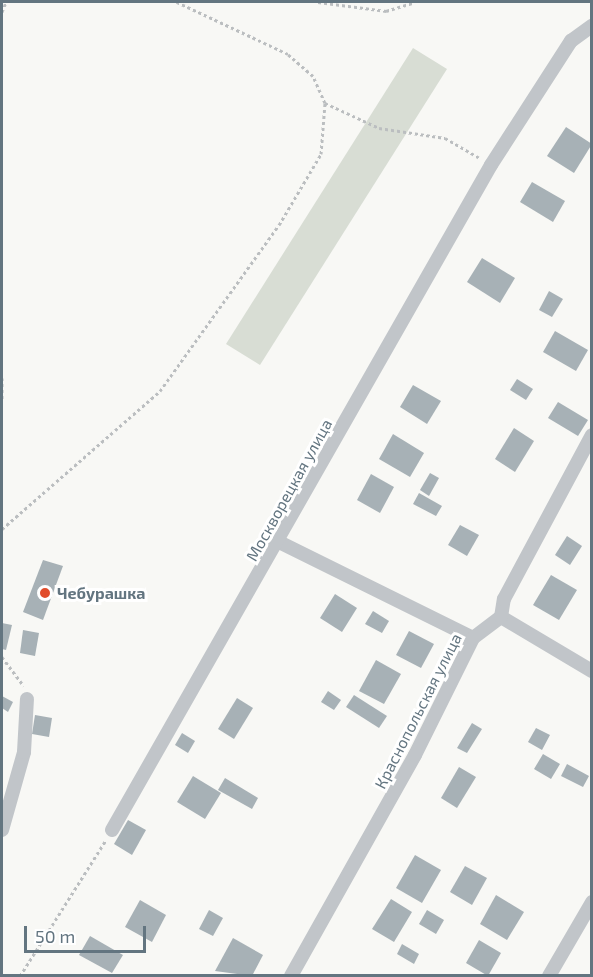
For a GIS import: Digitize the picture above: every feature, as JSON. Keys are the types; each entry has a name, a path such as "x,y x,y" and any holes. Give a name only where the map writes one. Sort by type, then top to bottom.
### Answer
{"street":[{"name":"Москворецкая улица","path":"112,830 279,542 491,165 571,40 591,26"},
{"path":"591,435 504,599 501,617 591,671"},
{"path":"279,542 472,638"},
{"name":"Краснопольская улица","path":"291,975 415,755 472,638 501,617"},
{"path":"2,830 24,752 27,699"},
{"path":"549,975 591,902"}],"path":[{"path":"2,12 6,2"},
{"path":"2,529 160,391 296,199 321,154 325,103 313,76 288,54 177,2"},
{"path":"318,2 386,11 415,2"},
{"path":"325,103 379,128 445,138 491,165"},
{"path":"2,378 2,399"},
{"path":"2,657 22,678 27,699"},
{"path":"20,975 112,830"}],"shaded area":[{"path":"413,48 447,69 260,365 226,344"}],"building":[{"path":"566,127 592,144 574,173 547,156"},
{"path":"532,182 565,201 553,222 520,202"},
{"path":"482,258 515,278 500,303 467,282"},
{"path":"549,291 563,299 552,317 539,310"},
{"path":"555,331 588,350 576,371 543,352"},
{"path":"517,379 533,389 526,400 510,390"},
{"path":"413,385 441,401 427,424 400,407"},
{"path":"558,402 588,420 578,436 548,418"},
{"path":"514,428 534,441 515,472 495,459"},
{"path":"393,434 424,453 410,477 379,459"},
{"path":"430,473 439,478 429,496 420,490"},
{"path":"371,474 394,487 380,513 357,500"},
{"path":"419,493 442,506 436,516 413,504"},
{"path":"460,525 479,535 467,556 448,545"},
{"path":"567,536 582,546 570,565 555,555"},
{"path":"43,560 63,566 43,620 23,612"},
{"path":"551,575 577,590 559,620 533,605"},
{"path":"335,594 357,608 342,632 320,618"},
{"path":"373,611 389,621 382,633 365,624"},
{"path":"2,623 12,625 6,650 2,649"},
{"path":"23,630 39,633 35,656 20,653"},
{"path":"409,631 434,644 421,668 396,655"},
{"path":"376,660 401,674 384,704 359,691"},
{"path":"328,691 341,700 334,710 321,702"},
{"path":"354,695 387,716 379,728 346,707"},
{"path":"2,696 13,702 8,712 2,708"},
{"path":"237,698 253,708 234,739 218,729"},
{"path":"35,715 52,718 49,737 32,734"},
{"path":"472,723 482,729 467,753 457,748"},
{"path":"536,728 550,735 542,750 528,742"},
{"path":"182,733 195,741 188,753 175,745"},
{"path":"543,754 560,764 551,779 534,769"},
{"path":"567,764 589,776 583,787 561,776"},
{"path":"459,767 476,777 457,808 441,798"},
{"path":"193,776 221,793 205,819 177,802"},
{"path":"225,778 258,798 252,809 218,790"},
{"path":"128,820 146,830 132,855 114,844"},
{"path":"415,855 441,870 422,903 396,888"},
{"path":"465,866 487,878 472,905 450,892"},
{"path":"496,895 524,912 507,940 480,924"},
{"path":"391,899 412,912 394,942 372,929"},
{"path":"140,900 166,915 152,942 125,927"},
{"path":"209,910 223,918 213,936 199,929"},
{"path":"427,910 444,920 436,934 419,924"},
{"path":"90,936 123,955 112,973 79,955"},
{"path":"233,938 263,955 252,976 215,971"},
{"path":"479,940 501,953 488,976 466,963"},
{"path":"402,944 419,954 414,964 397,954"}],"place":[{"name":"Чебурашка","path":"45,593"}]}
